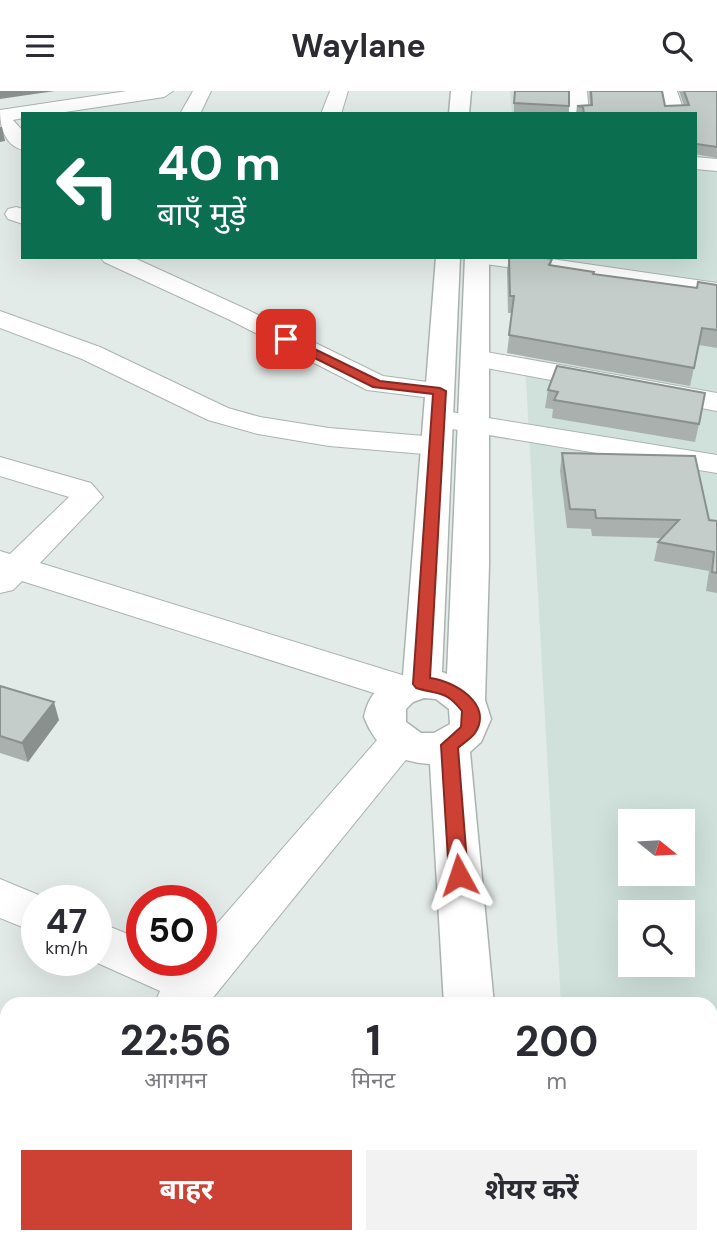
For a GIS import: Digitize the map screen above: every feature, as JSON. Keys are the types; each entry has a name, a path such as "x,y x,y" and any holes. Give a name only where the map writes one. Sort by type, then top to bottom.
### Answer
{"main road":[{"path":"459,112 461,91"},
{"path":"412,686 438,419 449,259"},
{"path":"465,700 446,687 412,686 392,695 382,713 390,733 399,741 423,749 449,745 468,730 472,720 465,700 477,259"},
{"path":"449,745 467,997"}],"street":[{"path":"21,112 118,94 164,91"},
{"path":"191,112 202,91"},
{"path":"332,112 340,91"},
{"path":"578,91 579,112"},
{"path":"668,91 675,112"},
{"path":"21,112 0,116 21,142"},
{"path":"697,163 717,165"},
{"path":"116,259 239,315 377,384 438,419"},
{"path":"499,259 717,290"},
{"path":"0,319 91,353 218,414 258,425 329,437 438,419 717,464"},
{"path":"475,358 717,401"},
{"path":"0,465 80,489 87,497 5,571"},
{"path":"5,571 412,686"},
{"path":"112,950 186,994 399,741"},
{"path":"0,898 21,907"}],"shaded area":[{"path":"510,91 717,91 717,997 561,997 519,259 697,259 697,112 512,112"}],"building":[{"path":"515,91 569,91 569,106 514,103"},
{"path":"591,91 662,91 665,106 689,105 684,91 717,91 717,147 697,144 697,112 584,112 583,107 577,106 592,105"},
{"path":"509,259 552,259 549,265 594,272 593,274 697,288 698,282 717,285 717,330 702,328 694,368 509,335 514,296 510,296"},
{"path":"557,366 705,393 699,424 554,400 558,392 548,390"},
{"path":"562,453 695,456 709,520 717,521 717,573 712,572 714,552 658,542 679,520 596,518 595,510 570,509"},
{"path":"0,686 54,702 22,743 0,736"}],"route":[{"path":"286,339 377,384 440,391 422,684 446,687 457,693 465,700 472,720 460,739 449,745 459,875"}]}
